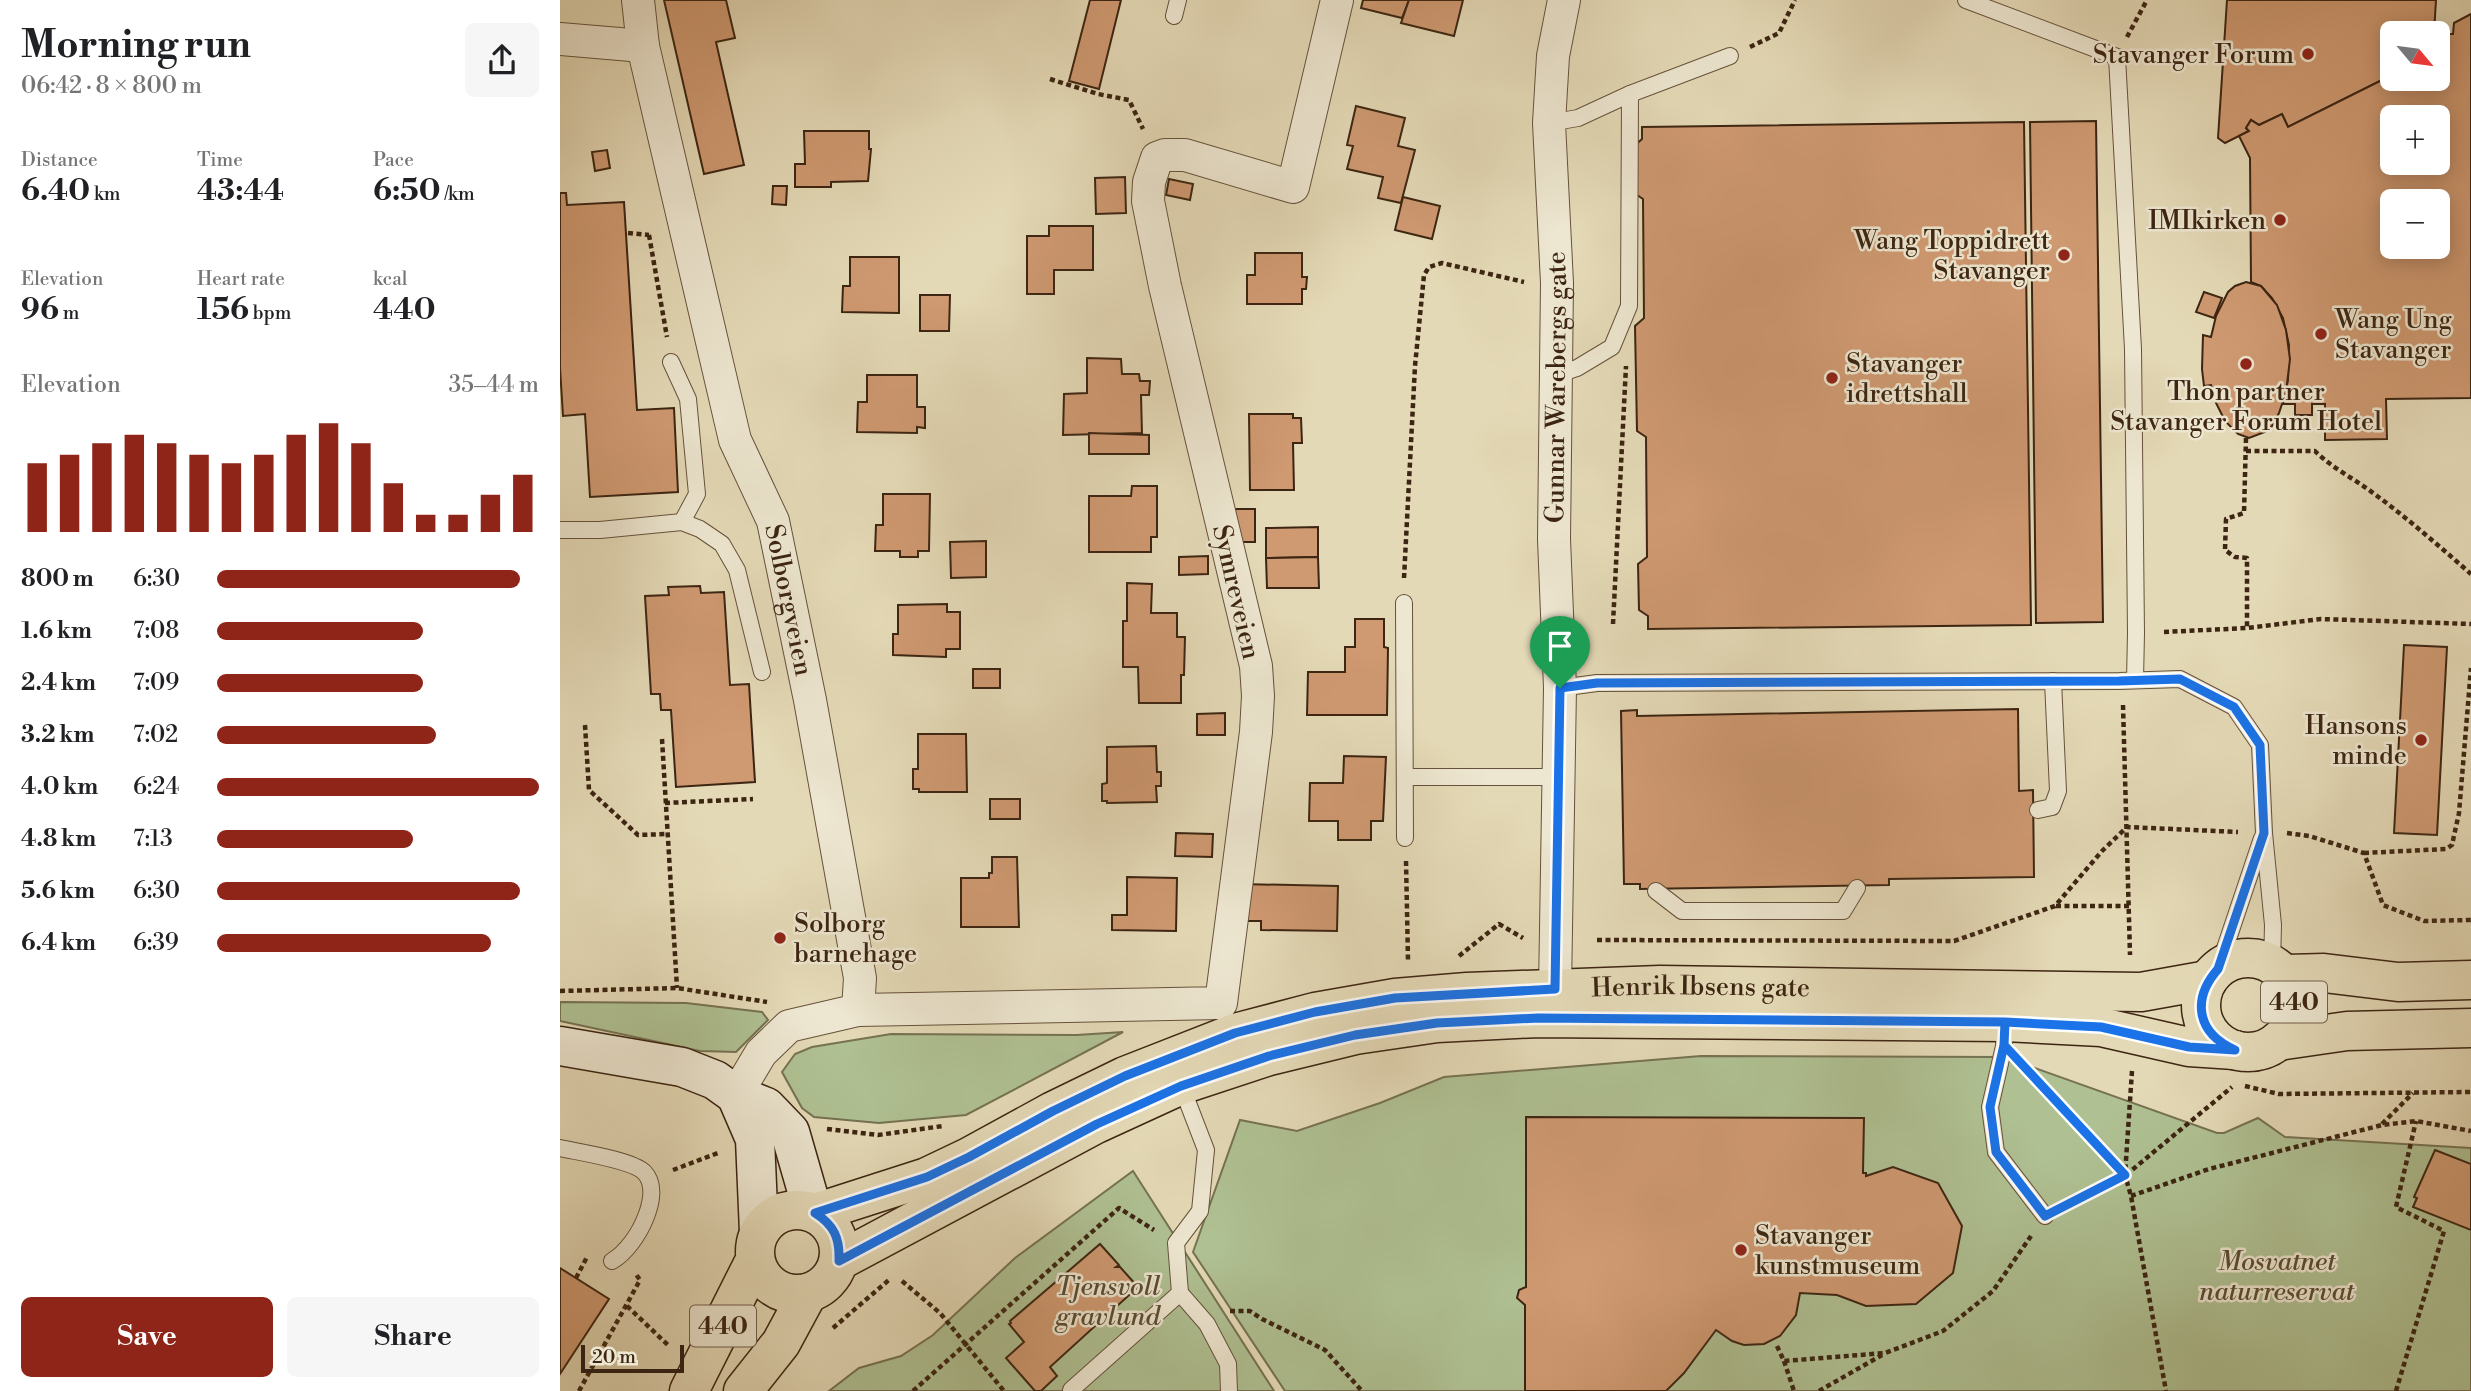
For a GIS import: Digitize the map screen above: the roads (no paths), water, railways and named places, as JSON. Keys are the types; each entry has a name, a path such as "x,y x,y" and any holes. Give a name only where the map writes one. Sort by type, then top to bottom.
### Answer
{"main road":[{"name":"440","path":"2278,969 2291,986 2294,1001 2293,1016 2288,1029 2278,1041 2265,1049 2250,1052 2235,1067 2222,1044 2211,1035 2201,1008 2202,993 2213,974 2230,961 2259,959 2278,969 2398,982 2471,980"},
{"name":"Henrik Ibsens gate","path":"814,1212 927,1177 1125,1076 1235,1033 1315,1012 1395,998 1660,985 2141,992 2213,974"},
{"name":"Henrik Ibsens gate","path":"839,1261 1103,1120 1181,1086 1269,1056 1331,1041 1437,1023 1538,1018 2004,1034 2101,1027 2189,1047 2235,1067"},
{"name":"440","path":"2278,1041 2347,1031 2471,1028"},
{"name":"440","path":"690,1391 767,1222 789,1210 814,1212"},
{"path":"814,1212 827,1221 836,1233 840,1246 839,1261"},
{"name":"440","path":"757,1246 760,1273 769,1284 781,1292 808,1293 828,1282 839,1261"},
{"name":"440","path":"743,1391 781,1343 808,1293"}],"street":[{"name":"Solborgveien","path":"638,0 643,46 735,440 773,521 810,699 848,904 860,978 858,1010"},
{"name":"Symreveien","path":"858,1010 1221,1003 1256,732 1258,696 1255,666 1165,286 1149,201 1149,182 1157,158 1165,155 1185,155 1293,187 1337,0"},
{"name":"Gunnar Warebergs gate","path":"1555,989 1560,688 1554,539 1556,283 1549,122 1553,57 1564,0"},
{"path":"560,39 643,46"},
{"path":"736,1095 761,1053 789,1026 858,1010"},
{"path":"560,1045 682,1068 715,1080 736,1095 766,1107 790,1132 814,1212"},
{"path":"736,1095 755,1139 757,1246"}],"lane":[{"path":"1174,16 1178,0"},
{"path":"1966,0 2117,57 2133,349 2135,680"},
{"path":"1549,122 1578,118 1630,94 1730,56"},
{"path":"1556,375 1577,369 1612,347 1629,306 1630,94"},
{"path":"671,362 688,399 697,495 682,523"},
{"path":"560,530 600,530 682,523 700,529 722,544 737,569 762,672"},
{"path":"1404,603 1405,838"},
{"path":"1560,688 1597,683 2180,679 2234,707 2260,745 2264,833 2278,969"},
{"path":"2038,810 2052,807 2057,791 2053,681"},
{"path":"1405,777 1559,777"},
{"path":"2213,974 2264,833"},
{"path":"1657,891 1682,911 1843,911 1857,888"},
{"path":"2004,1034 1990,1107 1996,1152 2045,1216"},
{"path":"1181,1086 1206,1150 1199,1211 1176,1243 1180,1293 1207,1324 1228,1364 1229,1391"},
{"path":"560,1148 608,1158 644,1172 652,1187 645,1221 617,1258"},
{"path":"1071,1390 1180,1293"}],"place":[{"name":"Stavanger Forum","path":"2308,54"},
{"name":"IMIkirken","path":"2280,220"},
{"name":"Wang Toppidrett Stavanger","path":"2064,255"},
{"name":"Wang Ung Stavanger","path":"2321,334"},
{"name":"Thon partner Stavanger Forum Hotel","path":"2246,364"},
{"name":"Stavanger idrettshall","path":"1832,378"},
{"name":"Hansons minde","path":"2421,740"},
{"name":"Solborg barnehage","path":"780,938"},
{"name":"Stavanger kunstmuseum","path":"1741,1250"}],"park label":[{"name":"Mosvatnet naturreservat","path":"2277,1276"},
{"name":"Tjensvoll gravlund","path":"1108,1301"}]}
